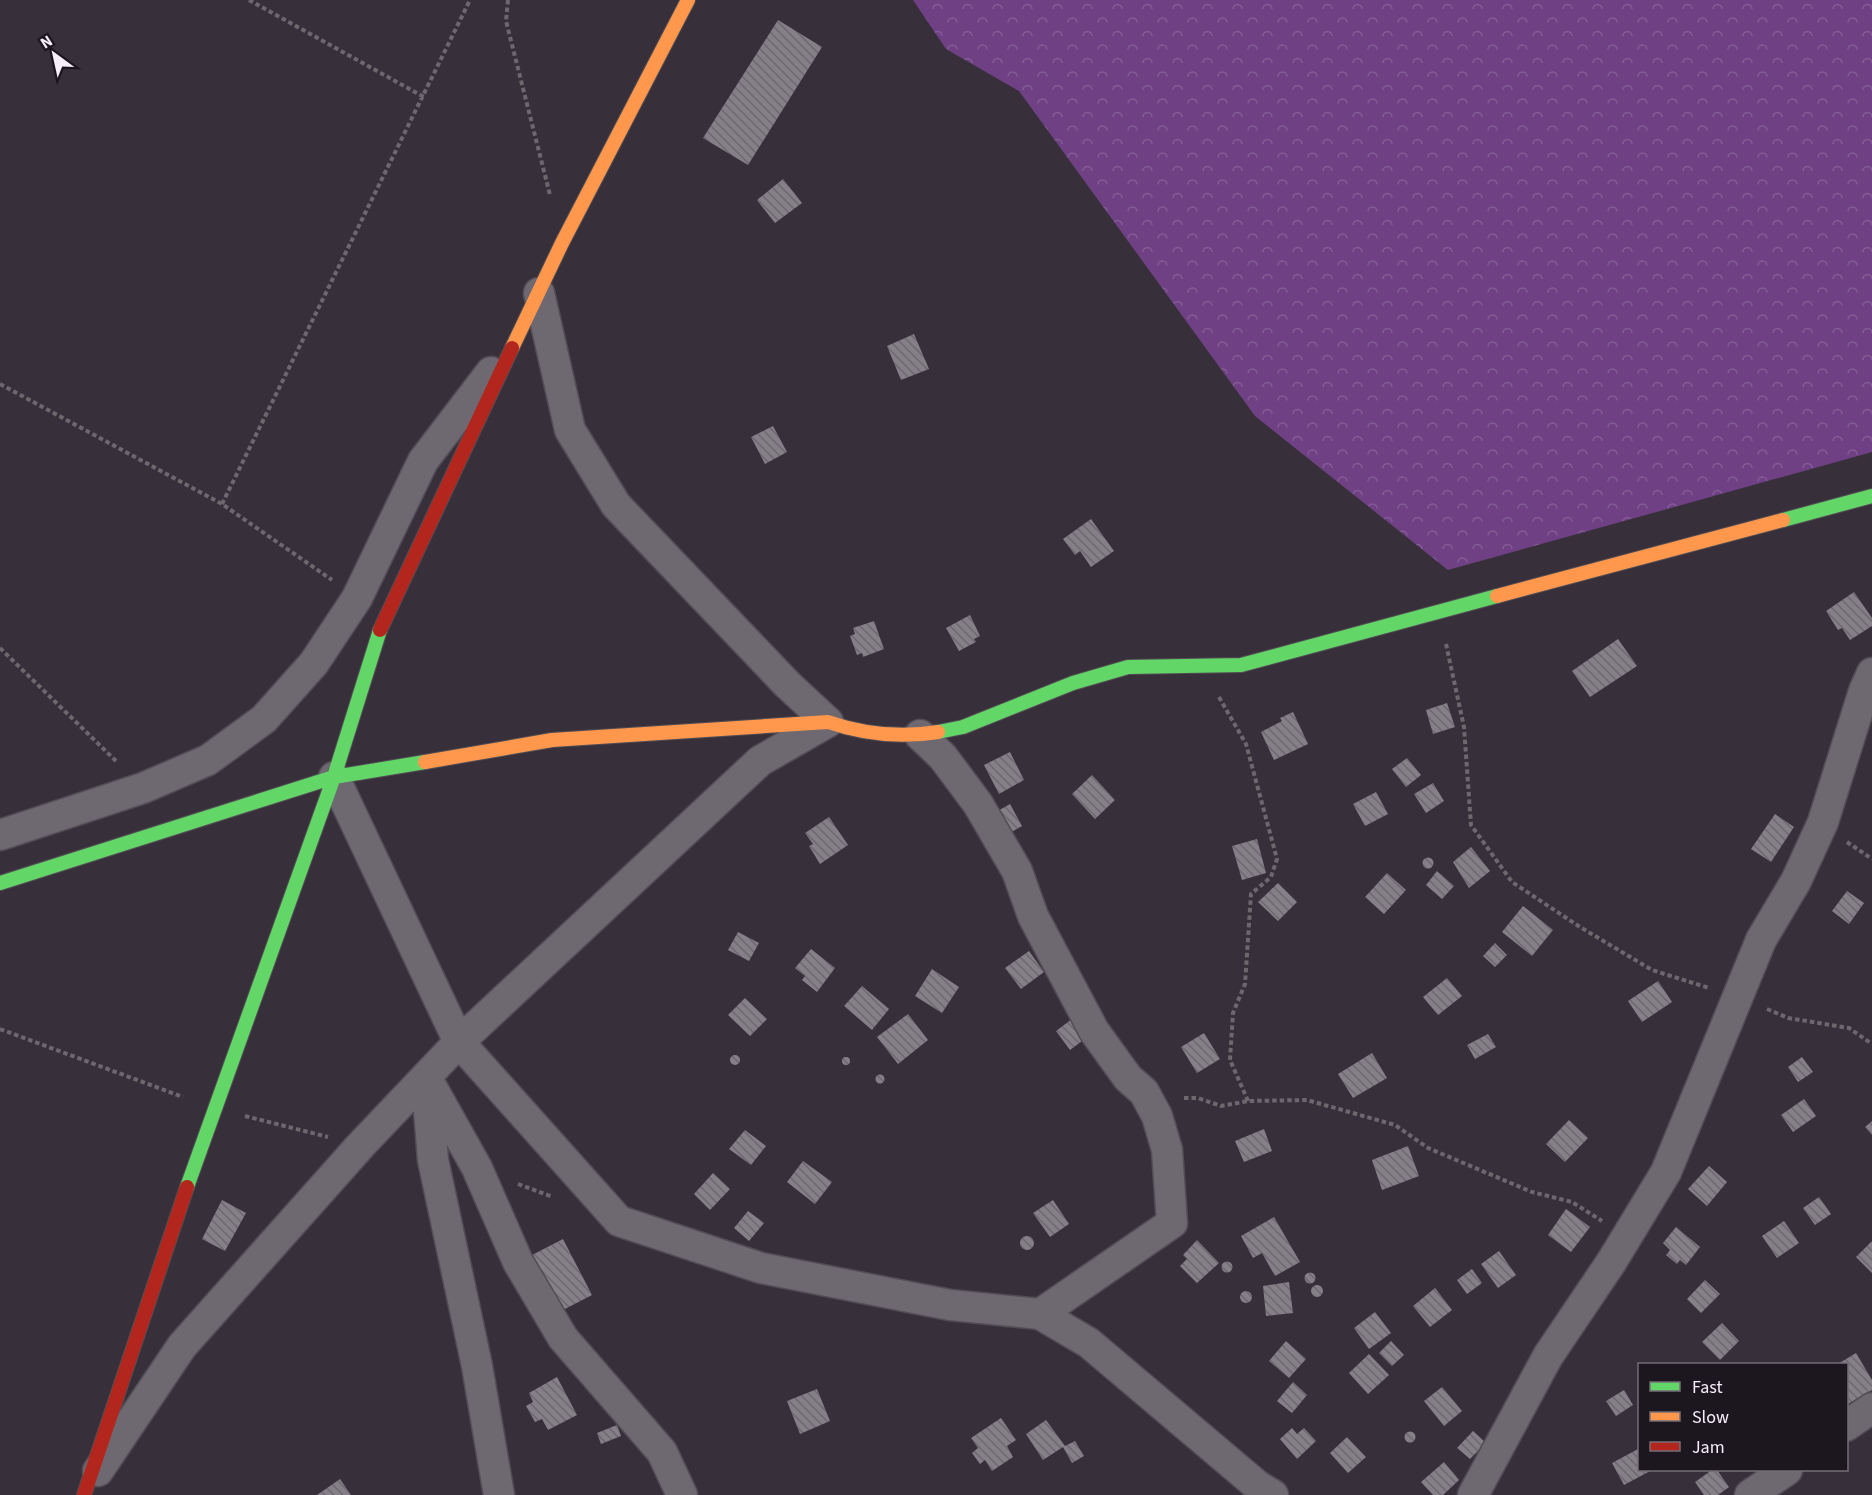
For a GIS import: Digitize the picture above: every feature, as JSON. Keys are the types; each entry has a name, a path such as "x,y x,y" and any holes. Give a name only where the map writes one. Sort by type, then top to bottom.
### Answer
{"street":[{"path":"84,1493 213,1108 334,777 384,616 562,243 688,0"},
{"path":"538,293 570,430 616,505 788,685 828,722"},
{"path":"0,835 144,788 208,760 264,719 314,663 357,598 423,461 515,342"},
{"path":"0,883 334,777 552,740 828,722 858,732 920,735 963,728 1072,683 1128,667 1167,665 1202,668 1240,665 1872,496"},
{"path":"1473,1495 1548,1356 1666,1172 1761,940 1796,880 1823,822 1864,691 1872,673"},
{"path":"84,1493 182,1346 361,1145 459,1042 760,761 828,722"},
{"path":"920,735 943,757 978,804 1017,870 1034,916 1082,1011 1128,1078 1144,1092 1157,1116 1167,1150 1172,1223 1040,1314"},
{"path":"334,777 459,1042 619,1221 761,1268 950,1305 1040,1314 1089,1343 1258,1486 1273,1495"},
{"path":"426,1077 477,1168 519,1262 563,1338 662,1452 682,1495"},
{"path":"426,1077 433,1160 477,1366 499,1495"},
{"path":"1848,1425 1872,1408"},
{"path":"1750,1495 1785,1471"}],"path":[{"path":"249,0 424,98"},
{"path":"222,504 424,98 470,0"},
{"path":"508,0 506,21 562,243"},
{"path":"0,384 222,504 357,598"},
{"path":"1433,613 1444,636 1464,727 1471,825 1512,882 1580,927 1652,970 1739,998 1788,1018 1849,1028 1872,1044"},
{"path":"0,648 144,788"},
{"path":"1202,668 1246,744 1277,859 1271,877 1251,894 1245,984 1233,1013 1230,1060 1248,1101"},
{"path":"0,1029 213,1108 361,1145"},
{"path":"1157,1116 1177,1098 1198,1098 1221,1106 1248,1101 1307,1100 1395,1125 1428,1148 1532,1192 1572,1202 1626,1237"},
{"path":"477,1168 564,1201"}],"green space":[{"path":"913,0 1872,0 1872,452 1448,570 1255,416 1019,91 946,49"}],"building":[{"path":"778,20 822,47 748,165 703,138"},
{"path":"783,179 802,203 775,223 757,200"},
{"path":"914,334 929,369 901,380 887,346"},
{"path":"773,426 787,452 765,464 751,437"},
{"path":"1091,519 1114,551 1091,567 1080,551 1075,555 1063,539"},
{"path":"1854,592 1872,618 1872,626 1850,640 1842,628 1838,630 1826,611"},
{"path":"970,615 980,636 974,639 976,642 959,651 946,628"},
{"path":"874,621 884,649 863,657 862,653 857,655 850,636 855,634 853,628"},
{"path":"1618,639 1637,666 1590,697 1572,671"},
{"path":"1447,703 1455,727 1433,734 1426,710"},
{"path":"1293,712 1308,744 1274,760 1261,732 1282,721 1280,718"},
{"path":"1010,752 1024,780 999,794 984,765"},
{"path":"1407,758 1421,775 1406,787 1392,769"},
{"path":"1092,775 1115,800 1095,819 1072,794"},
{"path":"1433,783 1444,801 1426,813 1414,794"},
{"path":"1376,792 1388,814 1365,826 1353,804"},
{"path":"1010,804 1022,826 1001,838 989,816"},
{"path":"1775,814 1794,827 1771,862 1751,849"},
{"path":"829,817 848,845 820,864 809,846 813,844 805,833"},
{"path":"1257,839 1266,873 1242,880 1232,846"},
{"path":"1471,847 1490,871 1469,888 1453,862"},
{"path":"1428,857 1434,863 1428,869 1422,863"},
{"path":"1437,871 1454,886 1442,899 1426,885"},
{"path":"1387,873 1406,890 1384,914 1365,897"},
{"path":"1278,883 1297,902 1278,921 1258,902"},
{"path":"1847,891 1864,903 1849,924 1832,911"},
{"path":"1523,906 1553,930 1532,956 1502,932"},
{"path":"738,932 759,943 749,961 728,950"},
{"path":"1495,943 1507,955 1495,967 1483,956"},
{"path":"811,949 835,968 817,992 802,980 805,976 795,968"},
{"path":"1029,951 1044,972 1021,989 1005,968"},
{"path":"932,969 959,987 942,1013 915,996"},
{"path":"1447,978 1462,996 1438,1015 1423,997"},
{"path":"1658,981 1672,1002 1642,1022 1628,1001"},
{"path":"862,986 889,1009 872,1030 844,1006"},
{"path":"745,998 767,1019 750,1036 728,1015"},
{"path":"908,1014 928,1040 898,1064 877,1037"},
{"path":"1076,1016 1090,1035 1070,1050 1056,1031"},
{"path":"1204,1033 1220,1059 1197,1073 1181,1047"},
{"path":"1488,1034 1496,1047 1475,1059 1467,1045"},
{"path":"1372,1053 1387,1078 1353,1098 1338,1074"},
{"path":"735,1055 739,1056 739,1064 735,1065 731,1064 730,1060 731,1056"},
{"path":"846,1057 850,1061 846,1065 842,1061"},
{"path":"1802,1057 1813,1072 1798,1082 1788,1067"},
{"path":"880,1074 885,1079 880,1084 875,1079"},
{"path":"1804,1099 1816,1116 1793,1132 1781,1115"},
{"path":"1569,1120 1588,1138 1565,1162 1546,1144"},
{"path":"1872,1121 1872,1135 1865,1127"},
{"path":"1264,1129 1272,1151 1244,1162 1235,1141"},
{"path":"745,1130 766,1146 751,1165 729,1149"},
{"path":"1408,1146 1419,1176 1382,1190 1372,1160"},
{"path":"803,1161 832,1182 815,1204 787,1182"},
{"path":"1709,1166 1727,1182 1707,1206 1688,1189"},
{"path":"713,1173 730,1189 710,1210 694,1194"},
{"path":"1819,1197 1831,1214 1815,1225 1803,1208"},
{"path":"222,1200 246,1213 225,1251 202,1239"},
{"path":"1053,1200 1069,1224 1050,1237 1033,1213"},
{"path":"1566,1209 1590,1227 1571,1252 1548,1235"},
{"path":"748,1211 764,1223 749,1241 734,1228"},
{"path":"1274,1217 1300,1262 1275,1276 1262,1253 1253,1258 1241,1236"},
{"path":"1784,1221 1799,1243 1777,1258 1762,1236"},
{"path":"1676,1227 1700,1247 1686,1265 1680,1260 1677,1264 1666,1255 1670,1250 1663,1243"},
{"path":"1027,1236 1032,1238 1034,1243 1032,1248 1027,1250 1022,1248 1020,1243 1022,1238"},
{"path":"563,1239 592,1295 561,1311 532,1255"},
{"path":"1197,1240 1219,1263 1197,1283 1180,1266 1187,1259 1183,1255"},
{"path":"1872,1241 1872,1273 1856,1257"},
{"path":"1499,1251 1516,1275 1498,1288 1481,1264"},
{"path":"1227,1261 1233,1267 1227,1273 1221,1267"},
{"path":"1472,1269 1482,1283 1467,1294 1457,1280"},
{"path":"1310,1273 1314,1274 1314,1282 1310,1283 1306,1282 1305,1278 1306,1274"},
{"path":"1705,1280 1720,1294 1701,1313 1687,1299"},
{"path":"1289,1282 1293,1313 1266,1316 1263,1286"},
{"path":"1317,1285 1323,1291 1317,1297 1311,1291"},
{"path":"1435,1288 1452,1310 1430,1327 1413,1306"},
{"path":"1248,1291 1252,1297 1248,1303 1244,1303 1240,1295"},
{"path":"1375,1312 1391,1333 1369,1349 1354,1328"},
{"path":"1722,1323 1739,1341 1720,1360 1702,1342"},
{"path":"1286,1341 1306,1359 1289,1378 1269,1361"},
{"path":"1391,1341 1404,1355 1392,1366 1379,1353"},
{"path":"1856,1353 1872,1380 1872,1390 1848,1404 1848,1363 1840,1363"},
{"path":"1369,1354 1389,1375 1368,1394 1349,1373"},
{"path":"557,1377 577,1415 548,1430 542,1419 535,1422 526,1406 533,1402 529,1393"},
{"path":"1293,1382 1307,1395 1292,1413 1277,1401"},
{"path":"1442,1387 1462,1411 1444,1426 1424,1401"},
{"path":"817,1389 830,1421 800,1434 787,1401"},
{"path":"1624,1390 1633,1405 1616,1416 1606,1401"},
{"path":"1001,1418 1016,1440 1007,1446 1013,1457 992,1471 985,1460 980,1464 972,1453 978,1448 971,1438"},
{"path":"1046,1420 1065,1446 1075,1441 1084,1456 1072,1463 1063,1447 1043,1460 1026,1434"},
{"path":"617,1425 621,1436 601,1444 597,1433"},
{"path":"1292,1428 1297,1434 1304,1428 1316,1441 1297,1459 1280,1439"},
{"path":"1473,1431 1486,1443 1470,1459 1457,1448"},
{"path":"1410,1432 1414,1433 1414,1441 1410,1442 1406,1441 1405,1437 1406,1433"},
{"path":"1347,1437 1366,1457 1348,1473 1330,1453"},
{"path":"1638,1449 1638,1471 1650,1471 1624,1485 1612,1463"},
{"path":"1444,1462 1459,1480 1443,1495 1433,1495 1421,1482"},
{"path":"1711,1471 1718,1471 1729,1487 1718,1495 1704,1495 1695,1482"},
{"path":"340,1479 351,1495 317,1495"}],"traffic: fast":[{"path":"1783,520 1872,496"},
{"path":"938,732 963,727 1073,683 1128,667 1241,665 1497,596"},
{"path":"187,1187 334,777 380,630"},
{"path":"0,883 334,777 425,762"}],"traffic: slow":[{"path":"512,348 562,243 688,0"},
{"path":"1497,596 1783,520"},
{"path":"425,762 552,740 828,722 882,734 910,735 938,732"}],"traffic: jam":[{"path":"380,630 512,348"},
{"path":"84,1495 187,1187"}]}
